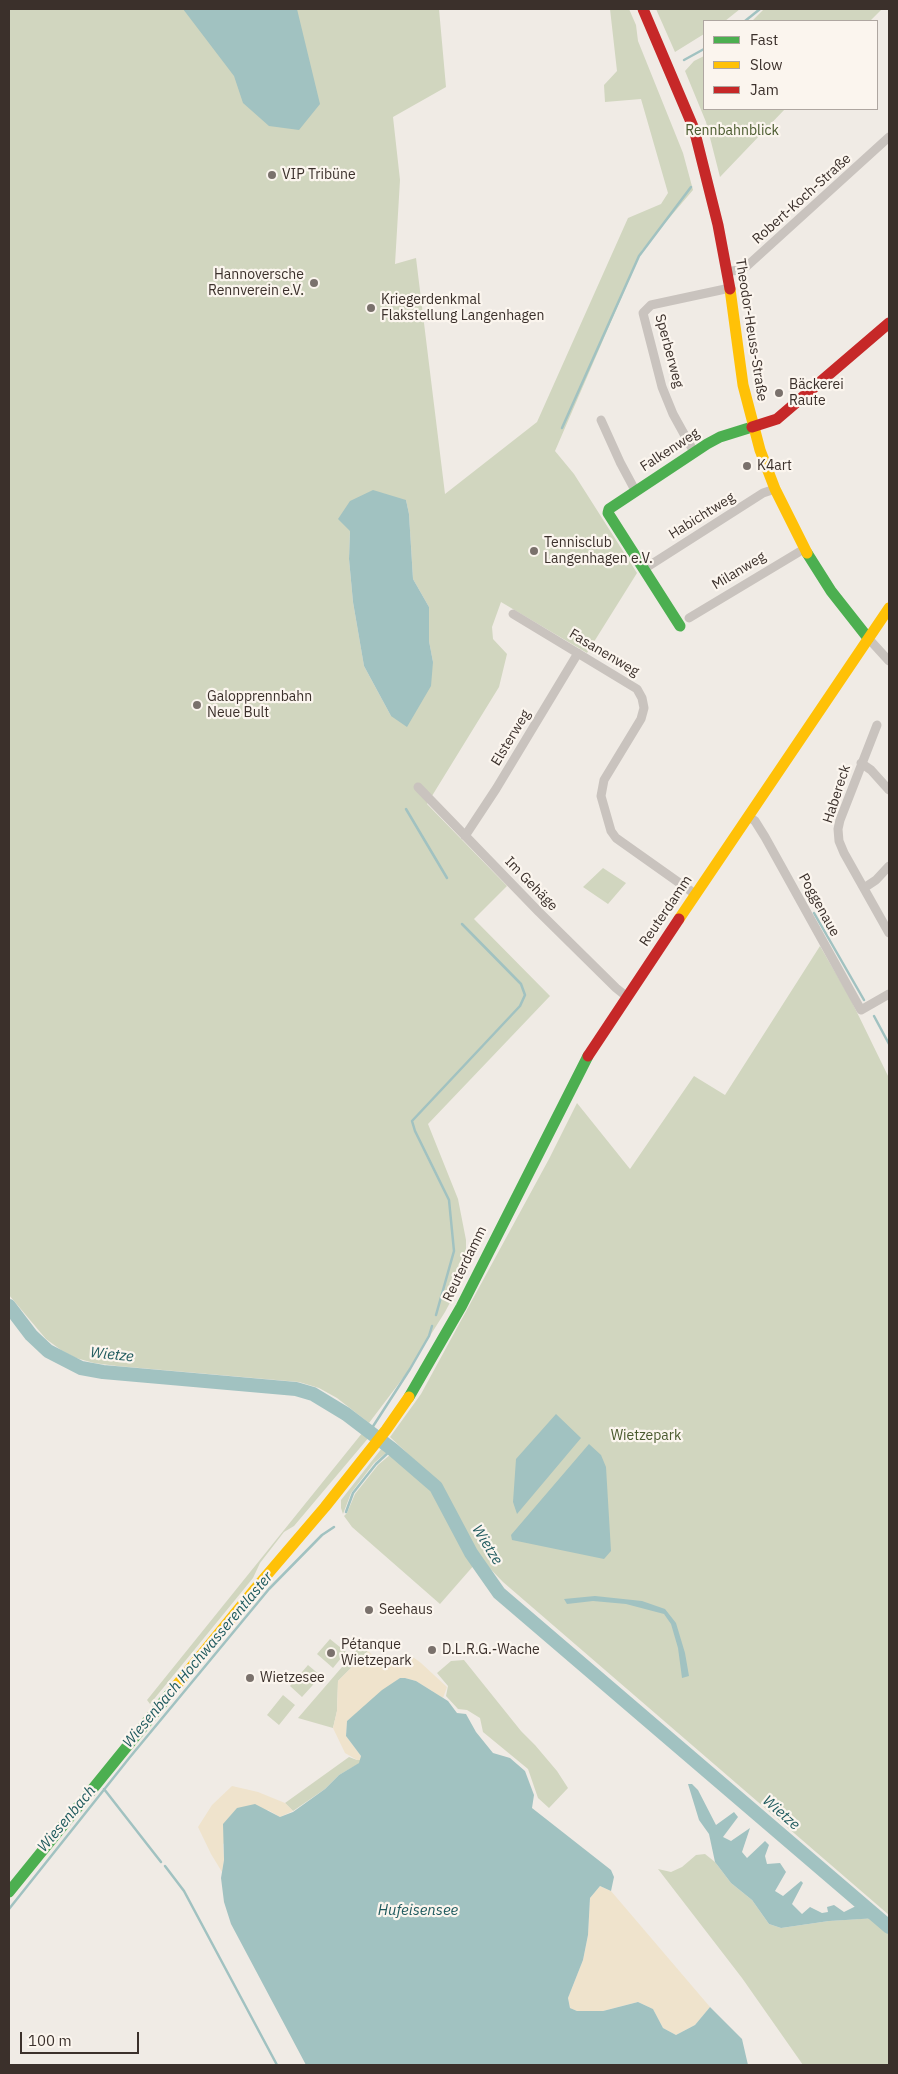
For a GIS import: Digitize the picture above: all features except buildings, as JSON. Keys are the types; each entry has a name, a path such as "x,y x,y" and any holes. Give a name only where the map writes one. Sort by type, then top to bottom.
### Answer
{"street":[{"name":"Theodor-Heuss-Straße","path":"643,9 694,128 713,200 727,272 743,385 753,427 775,489 804,549 831,592 868,638"},
{"name":"Robert-Koch-Straße","path":"727,272 747,266 889,137"},
{"name":"Sperberweg","path":"694,452 673,414 662,387 643,313 651,305 730,288"},
{"name":"Falkenweg","path":"644,569 608,514 613,504 720,437 777,419 889,323"},
{"path":"601,420 635,490"},
{"name":"Habichtweg","path":"644,569 763,493 775,489"},
{"name":"Milanweg","path":"688,618 804,549"},
{"path":"644,569 680,626"},
{"name":"Reuterdamm","path":"9,1892 372,1448 407,1400 461,1307 579,1070 626,996 889,608"},
{"name":"Fasanenweg","path":"513,614 635,687 642,698 644,708 641,719 604,780 601,789 601,796 611,831 619,841 695,894"},
{"path":"868,638 889,661"},
{"name":"Elsterweg","path":"465,836 496,790 578,654"},
{"name":"Habereck","path":"877,725 861,763 838,829 839,842 889,933"},
{"name":"Habereck","path":"861,763 871,770 889,790"},
{"name":"Im Gehäge","path":"418,787 539,912 626,996"},
{"name":"Poggenaue","path":"748,816 754,821 765,837 861,1010 889,994"},
{"path":"864,888 876,880 889,866"}],"green space":[{"name":"Galopprennbahn Neue Bult","path":"9,9 439,9 446,87 393,117 400,180 395,264 416,258 445,494 537,422 628,218 661,204 668,193 641,99 605,102 604,85 617,71 610,9 629,9 636,25 638,41 683,153 693,190 642,250 555,451 574,474 637,573 587,653 501,602 492,627 493,639 507,654 499,687 427,804 507,886 474,919 550,996 428,1124 458,1199 466,1240 466,1258 462,1280 445,1312 406,1374 369,1423 337,1398 319,1388 299,1382 117,1366 76,1358 46,1339 9,1295","holes":["406,500 409,514 413,579 429,607 429,641 433,662 391,716 364,666 353,602 349,559 350,531"]},
{"path":"656,9 740,9 726,20 703,20 703,35 675,52"},
{"path":"764,9 882,9 871,20 753,20"},
{"name":"Rennbahnblick","path":"703,56 703,110 784,110 720,177 706,122 685,71 694,61"},
{"path":"603,868 626,883 608,904 583,887"},
{"name":"Wietzepark","path":"820,946 850,998 889,1078 889,1915 503,1582 477,1555 442,1486 390,1437 421,1394 549,1159 577,1103 630,1169 694,1076 725,1095"},
{"path":"363,1432 370,1436 294,1526 284,1532 260,1563 253,1578 150,1704 147,1700"},
{"path":"382,1448 387,1452 374,1463 351,1493 343,1514 341,1500"},
{"path":"391,1454 434,1489 475,1564 440,1604 352,1527 344,1516 355,1494 378,1465"},
{"name":"Pétanque Wietzepark","path":"330,1639 346,1652 333,1668 317,1654"},
{"path":"361,1645 368,1651 338,1681 337,1711 333,1728 298,1718"},
{"path":"464,1660 521,1731 557,1771 568,1788 549,1808 538,1798 528,1769 483,1732 480,1718 467,1710 458,1709 446,1696 448,1686 437,1673 451,1661"},
{"path":"308,1665 321,1676 302,1697 290,1686"},
{"path":"283,1695 295,1705 279,1725 267,1715"},
{"path":"349,1757 361,1760 360,1763 339,1775 325,1789 293,1811 285,1803"},
{"path":"705,1854 715,1862 731,1883 752,1900 769,1924 781,1928 829,1921 876,1918 889,1930 889,2065 803,2065 742,1978 658,1869 671,1872 682,1867 696,1855"}],"sand":[{"path":"368,1651 381,1662 413,1657 447,1687 443,1698 416,1681 400,1678 347,1721 346,1736 361,1756 361,1760 357,1760 345,1753 333,1728 337,1711 338,1681"},
{"path":"232,1786 258,1792 285,1803 293,1811 280,1817 268,1810 223,1844 224,1860 222,1872 198,1827 212,1805"},
{"path":"600,1886 611,1891 710,2007 695,2025 676,2035 663,2028 653,2009 638,2002 603,2011 577,2011 570,2008 568,1998 583,1960 588,1935 590,1898"}],"water":[{"path":"183,9 297,9 320,104 299,130 269,126 243,103 234,76"},
{"path":"373,490 406,500 409,514 413,579 429,607 429,641 433,662 431,686 407,727 391,716 364,666 353,602 349,559 350,531 338,519 350,501"},
{"path":"556,1414 581,1438 517,1514 513,1502 516,1459"},
{"path":"589,1444 601,1455 606,1467 611,1551 604,1559 512,1540 511,1535"},
{"path":"595,1596 642,1601 665,1609 676,1623 685,1653 689,1676 682,1678 678,1648 671,1624 664,1614 626,1604 593,1601 567,1604 564,1599"},
{"name":"Hufeisensee","path":"400,1678 416,1681 448,1701 457,1713 466,1714 476,1732 493,1753 510,1758 525,1771 534,1795 532,1808 611,1870 614,1877 611,1891 600,1886 590,1898 588,1935 583,1960 568,1998 570,2008 577,2011 603,2011 638,2002 653,2009 663,2028 676,2035 695,2025 710,2007 742,2039 748,2065 306,2065 231,1924 224,1902 221,1878 224,1860 223,1824 237,1808 255,1804 280,1817 293,1812 325,1789 339,1775 359,1763 361,1756 346,1736 347,1721 382,1690"},
{"path":"688,1784 692,1784 698,1790 716,1825 734,1812 738,1817 723,1837 731,1841 750,1828 742,1852 747,1858 765,1841 769,1845 765,1856 767,1864 780,1863 786,1872 775,1891 783,1896 801,1881 803,1883 792,1904 802,1914 810,1907 822,1913 828,1912 827,1907 834,1905 844,1912 862,1903 878,1918 829,1921 781,1928 769,1924 752,1900 731,1883 715,1862 709,1834 699,1820"}],"waterway":[{"path":"746,20 760,9"},
{"path":"684,60 703,50"},
{"path":"562,428 639,256 691,187"},
{"path":"406,809 447,878"},
{"path":"814,913 864,1000"},
{"path":"436,1315 454,1251 449,1200 415,1131 412,1121 520,1006 525,995 521,984 462,924"},
{"path":"874,1016 889,1044"},
{"name":"Wietze","path":"9,1306 31,1335 48,1351 81,1368 103,1372 296,1389 313,1394 346,1414 392,1449 436,1487 471,1553 499,1593 889,1927"},
{"path":"370,1431 410,1369 429,1336 432,1326"},
{"name":"Wiesenbach Hochwasserentlaster","path":"346,1512 353,1493 376,1464 392,1449"},
{"name":"Wiesenbach Hochwasserentlaster","path":"9,1909 130,1757 269,1589 322,1535 334,1527"},
{"name":"Wiesenbach","path":"104,1789 161,1862"},
{"name":"Wiesenbach","path":"165,1866 184,1891 277,2065"}],"traffic: fast":[{"path":"680,626 608,513 609,509 707,444 720,437 752,427"},
{"path":"807,553 831,591 868,638"},
{"path":"409,1397 461,1307 588,1056"},
{"path":"9,1892 172,1691"}],"traffic: slow":[{"path":"730,289 743,385 760,450 775,489 807,553"},
{"path":"679,919 889,608"},
{"path":"172,1691 325,1507 386,1430 409,1397"}],"traffic: jam":[{"path":"643,9 694,129 718,225 730,289"},
{"path":"752,427 777,419 889,323"},
{"path":"588,1056 679,919"}],"place":[{"name":"VIP Tribüne","path":"272,175"},
{"name":"Hannoversche Rennverein e.V.","path":"314,283"},
{"name":"Kriegerdenkmal Flakstellung Langenhagen","path":"371,308"},
{"name":"Bäckerei Raute","path":"779,393"},
{"name":"K4art","path":"747,466"},
{"name":"Tennisclub Langenhagen e.V.","path":"534,551"},
{"name":"Galopprennbahn Neue Bult","path":"197,705"},
{"name":"Seehaus","path":"369,1610"},
{"name":"D.L.R.G.-Wache","path":"432,1650"},
{"name":"Pétanque Wietzepark","path":"331,1653"},
{"name":"Wietzesee","path":"250,1678"}]}
